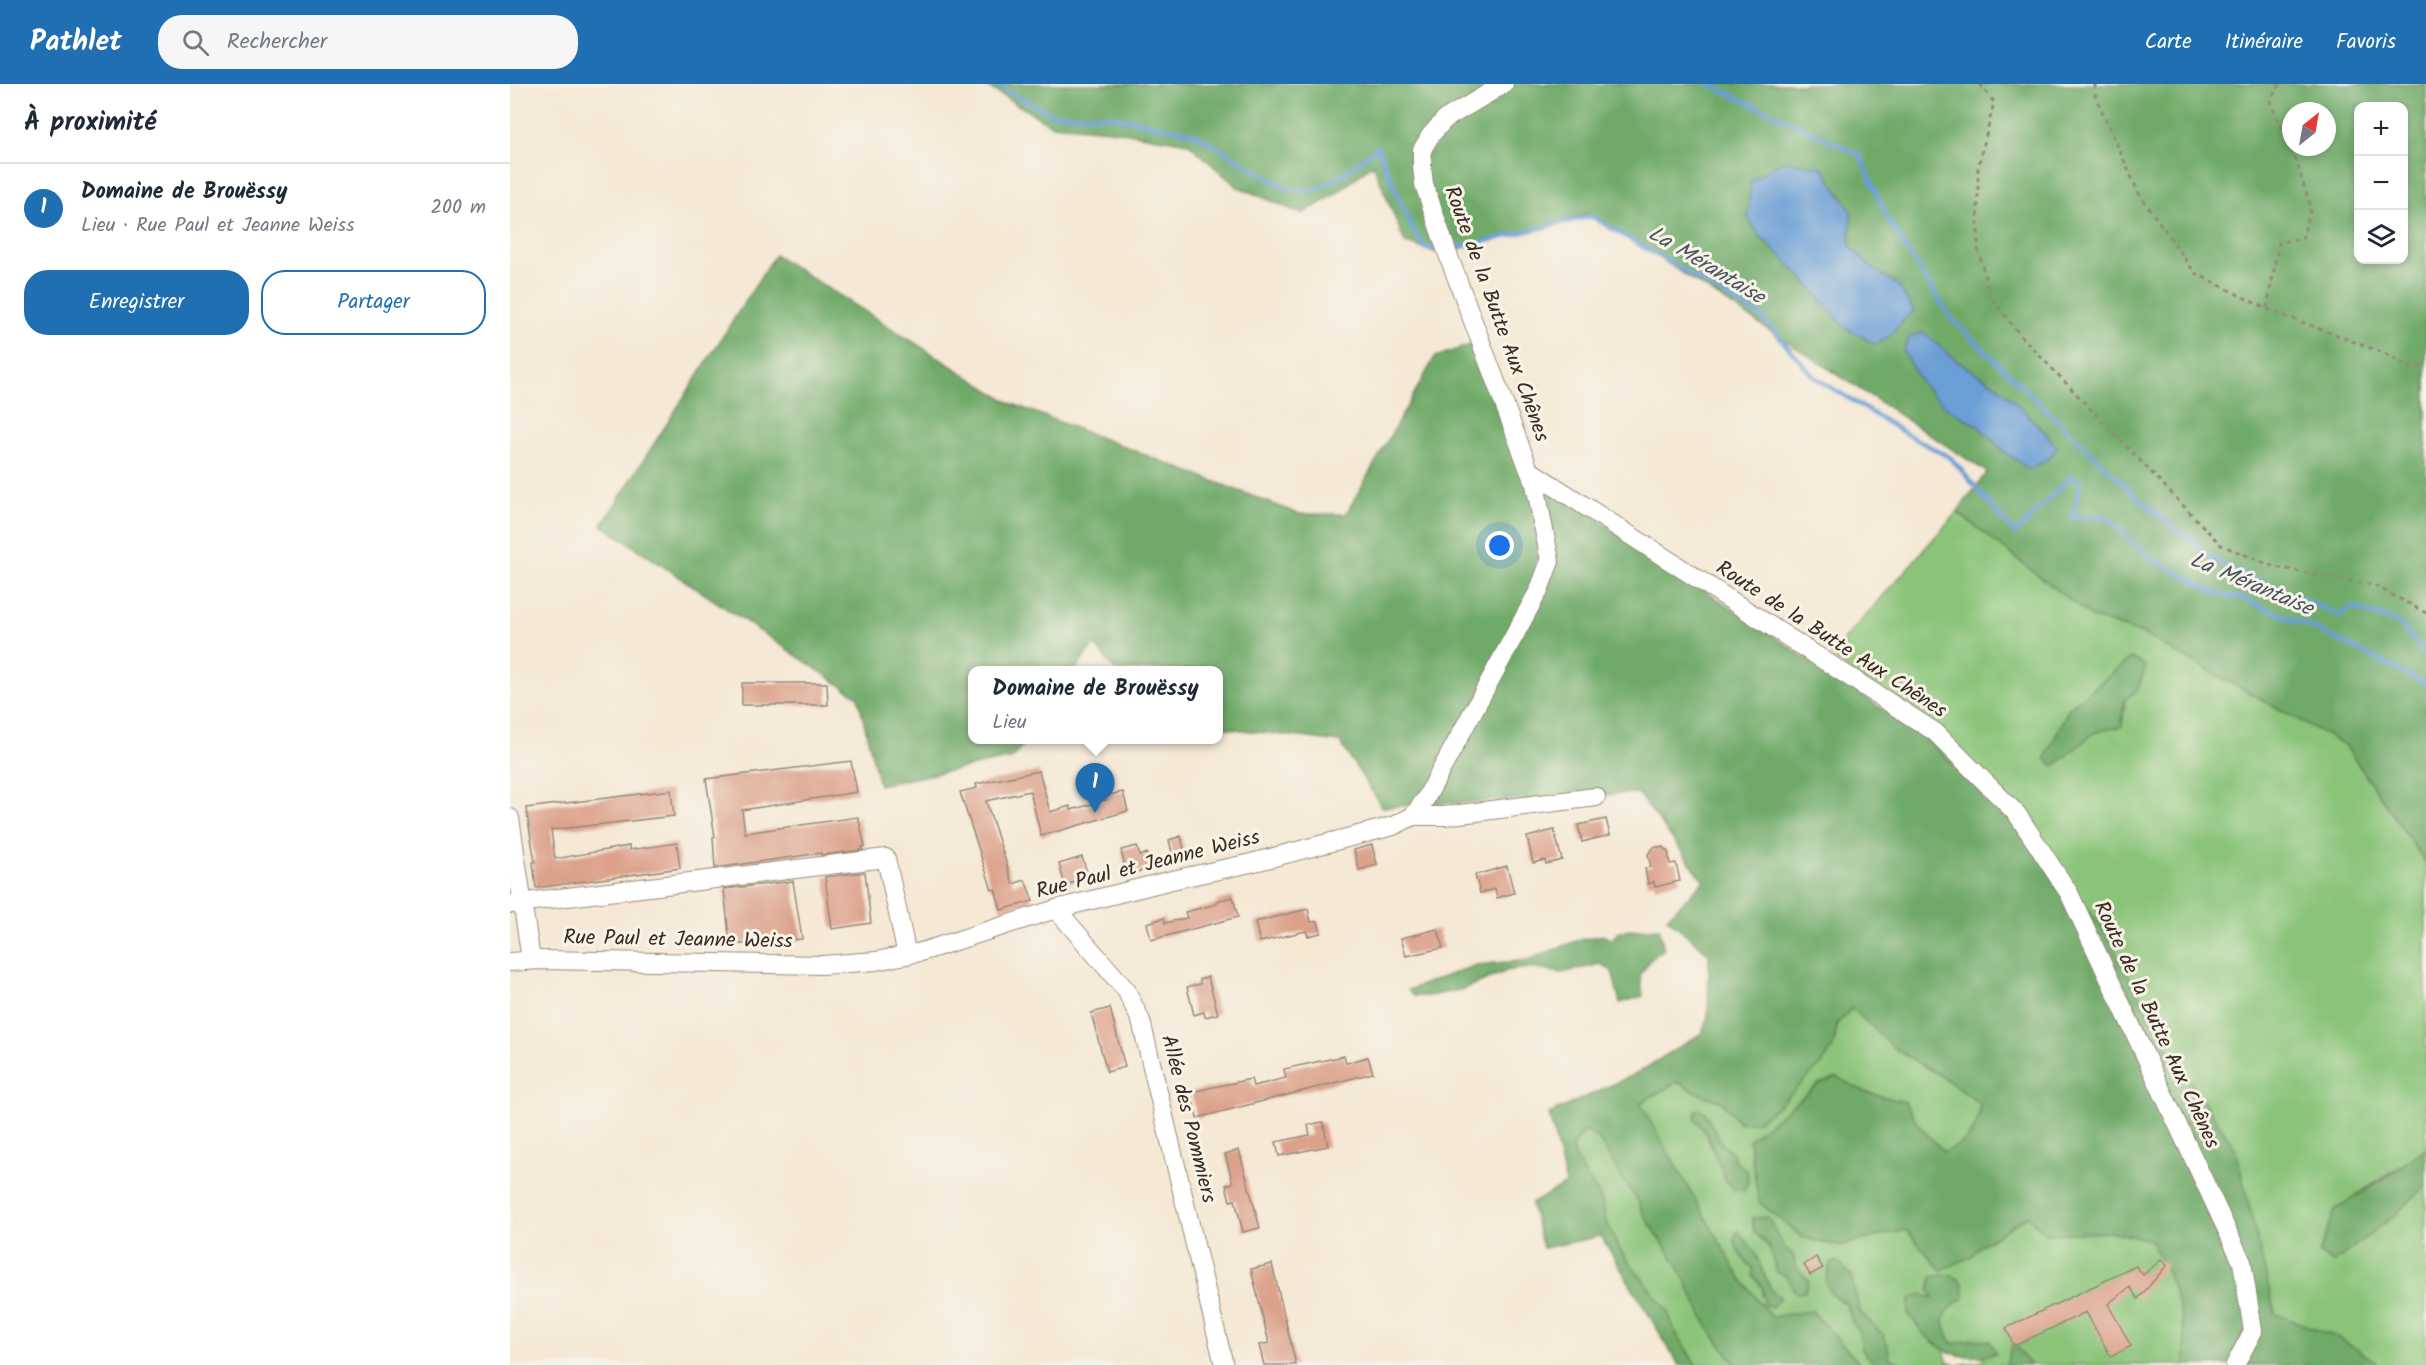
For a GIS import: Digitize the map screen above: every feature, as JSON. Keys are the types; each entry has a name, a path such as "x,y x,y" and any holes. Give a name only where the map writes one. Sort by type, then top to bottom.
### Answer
{"street":[{"name":"Route de la Butte Aux Chênes","path":"1504,84 1445,119 1430,136 1422,150 1424,184 1529,470 1935,732 2017,814 2069,893 2241,1262 2253,1331 2235,1365"},
{"path":"1413,816 1457,742 1539,590 1550,561 1535,484 1529,470"},
{"path":"1413,816 1444,816 1596,797"},
{"name":"Rue Paul et Jeanne Weiss","path":"510,962 531,960 822,965 876,961 908,955 1056,909 1347,840 1393,826 1413,816"},
{"path":"510,818 516,903 531,960"},
{"path":"516,903 886,858 908,955"},
{"name":"Allée des Pommiers","path":"1056,909 1120,982 1133,1001 1141,1021 1224,1365"}],"path":[{"path":"1980,84 1994,102 1978,168 1978,249 1990,297 2020,335 2126,448 2221,544 2275,567 2374,585 2425,611"},
{"path":"2095,84 2095,95 2138,192 2195,273 2267,309 2384,353 2413,369 2426,364"},
{"path":"2267,309 2279,242 2302,239 2311,208 2296,161 2270,100 2280,84"}],"green space":[{"path":"983,84 2426,84 2426,863 2345,745 2143,634 2092,617 1957,512 1987,472 1590,213 1441,254 1405,243 1373,164 1336,194 1302,214 1236,186 1188,143 1110,130 1051,125","holes":["1851,211 1850,246 1871,267 1899,286 1913,311 1902,319 1893,332 1795,270 1760,236","1923,333 1958,362 1998,387 2044,431 2057,448 2005,452 1978,426 1947,408 1921,383 1903,350"]},
{"path":"775,255 1010,403 1299,514 1346,514 1435,357 1473,344 1522,468 1923,736 2001,810 2100,924 2172,1054 2235,1148 2275,1314 2339,1338 2375,1361 2376,1365 2185,1365 2184,1332 2177,1300 2150,1240 2114,1232 2046,1234 2027,1216 1981,1245 1971,1257 1941,1270 1906,1230 1841,1245 1802,1237 1759,1202 1749,1140 1819,1084 1837,1077 1865,1092 1905,1102 1920,1127 1944,1152 1965,1140 1978,1121 1980,1104 1946,1079 1895,1049 1852,1008 1837,1024 1833,1047 1823,1063 1777,1107 1756,1122 1740,1123 1721,1101 1704,1096 1677,1082 1640,1103 1739,1276 1771,1317 1812,1311 1861,1365 1736,1365 1708,1327 1676,1262 1643,1214 1638,1200 1599,1139 1585,1131 1572,1146 1576,1160 1601,1198 1606,1221 1620,1250 1667,1311 1676,1333 1696,1365 1679,1365 1601,1236 1543,1248 1531,1204 1566,1184 1549,1114 1639,1072 1702,1033 1708,1017 1709,954 1667,918 1704,881 1638,793 1382,807 1340,742 1223,728 1223,666 1112,666 1094,644 1078,666 968,666 968,744 1023,744 1013,758 879,785 858,697 602,525"},
{"path":"1957,512 2092,617 2143,634 2345,745 2426,863 2426,1150 2356,1195 2334,1261 2395,1215 2426,1185 2426,1365 2376,1365 2374,1361 2339,1338 2275,1314 2235,1148 2172,1054 2001,810 1923,736 1831,655","holes":["2131,658 2122,725 2094,733 2045,758 2069,708"]},
{"path":"2131,658 2146,666 2137,691 2124,700 2122,726 2094,733 2054,766 2045,758 2069,708"},
{"path":"1659,928 1664,949 1651,959 1640,975 1643,996 1620,1003 1612,971 1601,964 1561,973 1530,968 1509,970 1464,989 1430,996 1414,996 1408,990 1476,965 1527,960 1579,940 1603,935 1611,940 1620,931"},
{"path":"1852,1008 1895,1049 1946,1079 1980,1104 1975,1128 1959,1145 1944,1152 1920,1127 1904,1102 1865,1092 1837,1078 1819,1084 1749,1140 1759,1202 1802,1237 1841,1245 1906,1230 1920,1243 1971,1257 1981,1245 2027,1216 2046,1234 2114,1232 2150,1240 2166,1269 2177,1300 2184,1332 2185,1365 2030,1365 2013,1343 2006,1365 1958,1365 1985,1361 1973,1339 1953,1344 1945,1329 1947,1312 1964,1297 1963,1284 1958,1278 1933,1299 1947,1361 1956,1365 1904,1365 1889,1358 1885,1343 1879,1333 1859,1309 1851,1275 1831,1294 1847,1304 1852,1322 1860,1333 1862,1349 1877,1365 1861,1365 1812,1311 1771,1317 1739,1276 1640,1103 1677,1082 1704,1096 1721,1101 1740,1123 1833,1047 1837,1024","holes":["1704,1111 1723,1145 1733,1153 1734,1161 1747,1171 1725,1181 1709,1140","1768,1217 1783,1246 1793,1255 1796,1267 1809,1281 1796,1293 1772,1253 1754,1232","1739,1232 1754,1251 1771,1290 1780,1297 1762,1296 1763,1288 1753,1276 1753,1268 1739,1253"]},
{"path":"1696,1110 1703,1110 1723,1145 1733,1153 1734,1161 1747,1171 1748,1183 1744,1191 1734,1190 1725,1181 1723,1170 1707,1134 1695,1119"},
{"path":"1585,1131 1599,1139 1638,1200 1643,1214 1676,1262 1708,1327 1736,1365 1696,1365 1676,1333 1667,1311 1620,1250 1606,1221 1601,1198 1576,1160 1572,1146"},
{"path":"2426,1150 2426,1185 2395,1215 2334,1262 2319,1254 2335,1209 2390,1175"},
{"path":"1768,1217 1783,1246 1793,1255 1796,1267 1809,1281 1805,1292 1796,1293 1786,1276 1777,1273 1768,1244 1754,1232 1752,1218"},
{"path":"1738,1231 1754,1251 1771,1290 1780,1298 1771,1308 1764,1305 1763,1288 1753,1276 1753,1268 1737,1248 1734,1239"},
{"path":"1837,1261 1851,1275 1860,1312 1883,1335 1888,1346 1889,1358 1904,1365 1874,1364 1862,1349 1860,1333 1852,1322 1847,1304 1831,1294 1826,1281 1830,1264"},
{"path":"1948,1274 1961,1282 1964,1297 1947,1313 1944,1323 1948,1336 1953,1344 1973,1339 1990,1341 1996,1353 1967,1356 1944,1350 1925,1334 1908,1313 1910,1299 1921,1294 1933,1298 1929,1289 1932,1277"},
{"path":"2013,1342 2030,1365 2006,1365"}],"water":[{"path":"1782,161 1822,167 1851,211 1850,246 1871,267 1899,286 1914,311 1881,342 1875,344 1846,328 1795,270 1760,236 1748,218 1751,181"},
{"path":"1923,332 1958,362 1999,387 2044,431 2057,448 2048,459 2029,469 2005,452 1978,426 1947,408 1921,383 1903,350 1910,337"}],"building":[{"path":"742,683 827,683 828,705 742,705"},
{"path":"851,761 857,792 742,810 745,833 858,817 865,846 862,847 863,850 821,855 821,853 715,868 713,837 715,837 706,779"},
{"path":"1039,771 1050,812 1070,806 1071,810 1106,800 1105,796 1123,792 1128,811 1041,836 1030,791 986,801 1013,884 1025,880 1033,901 1001,910 995,889 992,890 960,792 977,788 976,784"},
{"path":"671,790 674,816 551,830 555,859 629,846 629,850 677,843 680,868 536,888 533,862 535,862 526,808"},
{"path":"1606,819 1610,835 1582,842 1578,825"},
{"path":"1554,830 1562,860 1546,864 1545,860 1533,863 1527,837"},
{"path":"1181,836 1186,857 1174,861 1169,840"},
{"path":"1372,845 1377,865 1359,870 1354,850"},
{"path":"1137,846 1140,856 1147,853 1151,868 1127,875 1121,850"},
{"path":"1654,847 1662,847 1668,852 1670,864 1676,863 1680,881 1655,887 1654,882 1648,884 1645,868 1651,867 1648,854"},
{"path":"1082,857 1089,878 1065,885 1059,864"},
{"path":"1507,866 1514,893 1497,898 1495,889 1480,893 1475,875"},
{"path":"865,872 871,923 832,929 825,877"},
{"path":"793,881 802,939 730,945 724,889"},
{"path":"1233,897 1238,917 1151,940 1147,923 1164,918 1165,923 1187,918 1185,912 1217,904 1216,901"},
{"path":"1308,909 1311,922 1318,921 1321,933 1308,936 1306,931 1260,942 1255,922"},
{"path":"1438,929 1443,948 1406,956 1401,938"},
{"path":"1208,977 1218,1014 1205,1017 1204,1012 1194,1015 1187,987 1200,984 1200,979"},
{"path":"1110,1008 1125,1067 1107,1072 1091,1013"},
{"path":"1344,1056 1346,1063 1368,1057 1373,1073 1197,1118 1191,1092 1251,1079 1253,1086 1286,1078 1284,1069"},
{"path":"1323,1122 1328,1146 1279,1156 1276,1142 1310,1135 1308,1125"},
{"path":"1239,1150 1260,1228 1243,1232 1235,1200 1230,1201 1226,1185 1233,1183 1225,1154"},
{"path":"1816,1257 1823,1268 1810,1275 1804,1265"},
{"path":"2161,1260 2167,1265 2138,1299 2130,1287 2108,1304 2131,1346 2111,1357 2086,1312 2014,1346 2006,1328 2136,1266 2143,1275"},
{"path":"1272,1264 1296,1365 1264,1365 1259,1345 1269,1343 1251,1269"}],"waterway":[{"name":"La Mérantaise","path":"993,84 1052,114 1112,116 1193,133 1289,190 1313,191 1338,179 1377,147 1412,228 1427,249 1441,248"},
{"path":"1709,84 1860,155 1889,222 1950,317 2140,500 2219,563 2339,615 2352,607 2399,623 2426,656"},
{"name":"La Mérantaise","path":"1449,247 1470,245 1591,216 1763,318 1814,377 1908,435 1951,458 2015,534 2071,476 2081,483 2072,517 2106,516 2150,558 2220,595 2238,597 2320,631 2426,684"}],"place":[{"name":"Domaine de Brouëssy","path":"1095,813"}]}
